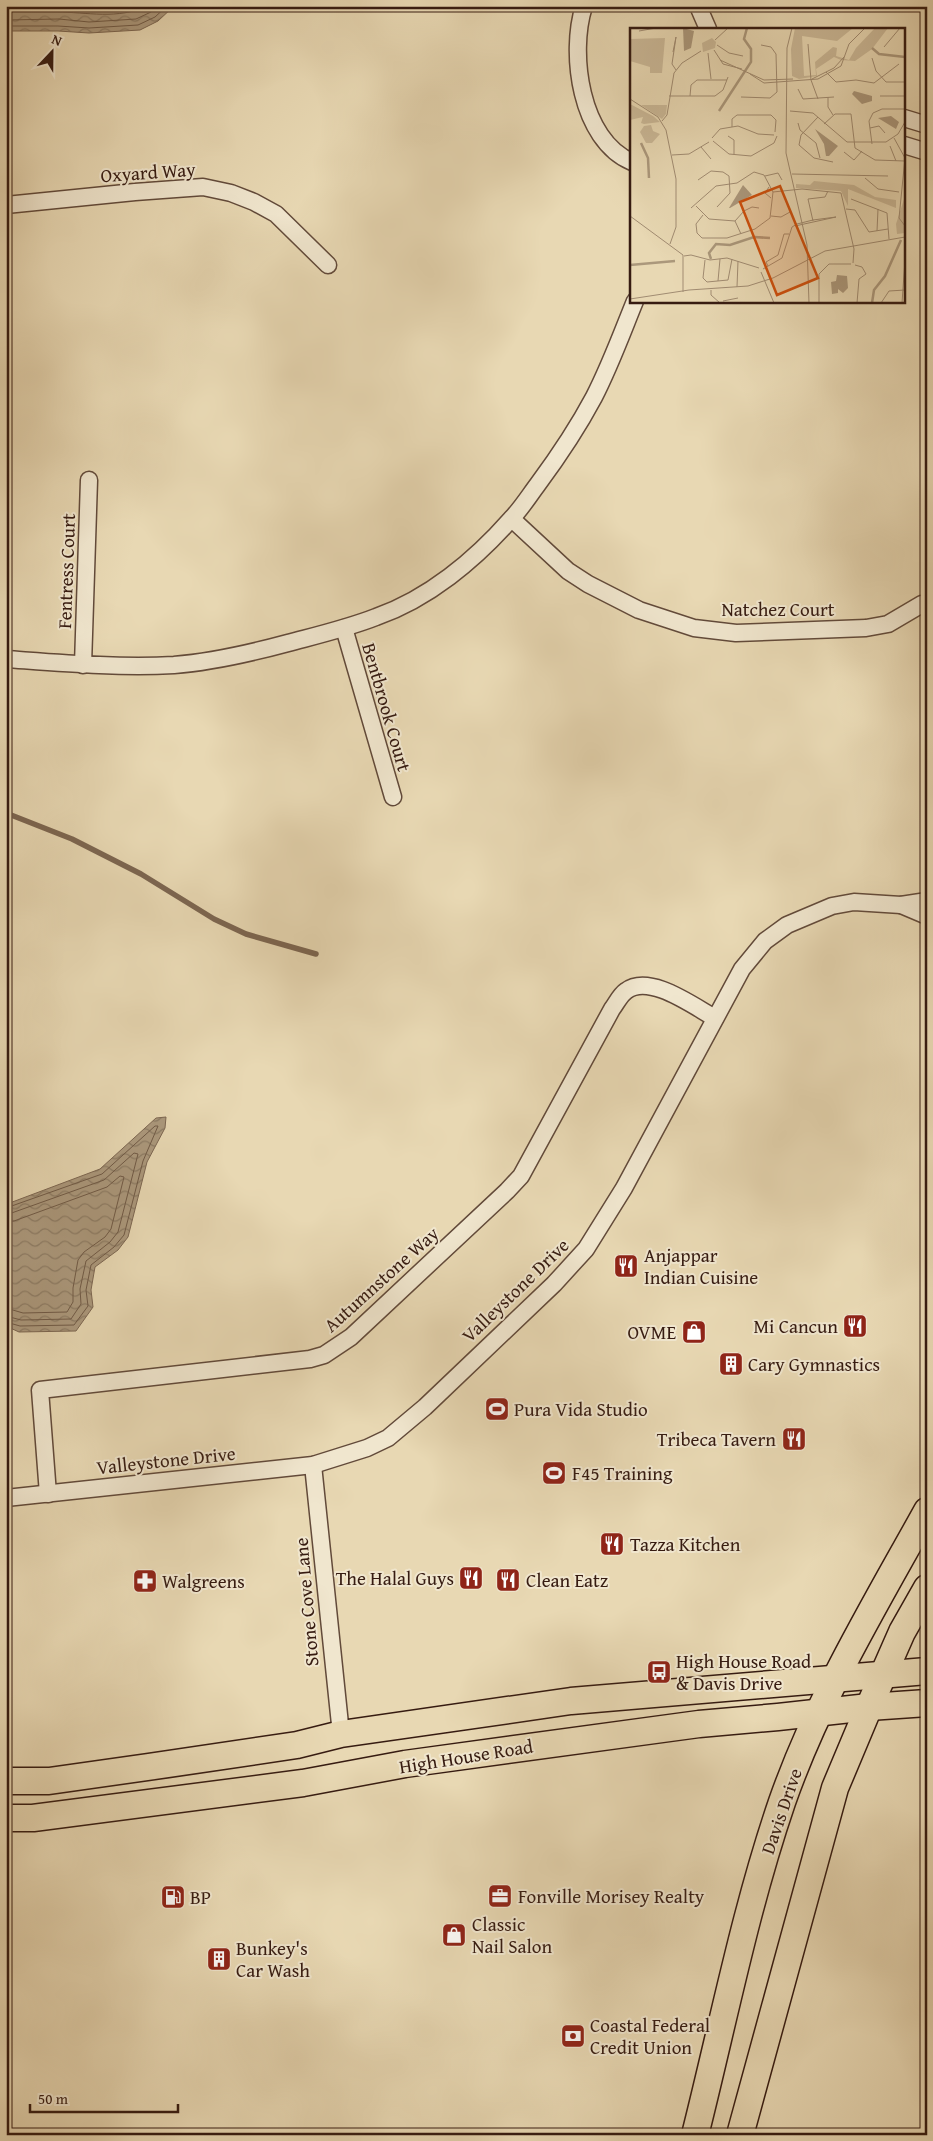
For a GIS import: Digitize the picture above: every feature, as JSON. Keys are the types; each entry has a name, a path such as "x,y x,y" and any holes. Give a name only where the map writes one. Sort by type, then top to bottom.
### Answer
{"main road":[{"name":"Davis Drive","path":"695,2135 755,1888 782,1801 836,1678 927,1511"},
{"path":"740,2135 835,1788 868,1707 885,1674 902,1632 927,1588"},
{"name":"High House Road","path":"6,1781 49,1781 109,1773 297,1745 341,1734 571,1701 927,1671"},
{"name":"High House Road","path":"6,1818 34,1818 265,1788 532,1745 699,1724 927,1703"},
{"path":"265,1788 301,1762 322,1755 334,1747 341,1734"}],"street":[{"path":"584,6 580,18 577,46 580,88 588,111 602,134 612,148 630,161"},
{"path":"698,6 708,28"},
{"path":"906,119 927,125"},
{"path":"906,146 927,152"},
{"name":"Oxyard Way","path":"6,206 135,192 203,187 231,193 254,202 276,214 328,265"},
{"path":"6,659 148,666 206,661 270,648 344,628 378,617 406,604 443,581 471,558 512,519 552,464 594,397 635,302"},
{"name":"Fentress Court","path":"82,664 89,480"},
{"name":"Natchez Court","path":"512,519 568,571 588,584 639,610 694,628 736,633 866,628 888,624 922,604"},
{"name":"Bentbrook Court","path":"344,628 393,797"},
{"name":"Valleystone Drive","path":"6,1498 313,1465 367,1448 388,1438 410,1420 554,1284 586,1249 624,1188 742,969 765,941 787,925 832,906 854,902 901,905 927,902"},
{"name":"Valleystone Drive","path":"901,905 927,916"},
{"name":"Autumnstone Way","path":"48,1494 40,1390 310,1359 324,1355 351,1337 521,1176 612,1009 624,991 635,986 654,986 715,1018"},
{"name":"Stone Cove Lane","path":"313,1465 341,1734"}],"water":[{"path":"6,6 174,6 158,21 140,30 89,33 6,31"},
{"path":"166,1117 165,1128 147,1162 128,1237 118,1250 95,1267 91,1290 93,1307 76,1331 19,1332 6,1326 7,1204 100,1169 156,1118"}],"waterway":[{"path":"6,813 72,839 141,874 214,919 246,934 316,954"}],"place":[{"name":"Anjappar Indian Cuisine","path":"626,1266"},
{"name":"Mi Cancun","path":"855,1326"},
{"name":"OVME","path":"694,1332"},
{"name":"Cary Gymnastics","path":"731,1364"},
{"name":"Pura Vida Studio","path":"497,1409"},
{"name":"Tribeca Tavern","path":"794,1439"},
{"name":"F45 Training","path":"554,1473"},
{"name":"Tazza Kitchen","path":"612,1544"},
{"name":"The Halal Guys","path":"471,1578"},
{"name":"Clean Eatz","path":"508,1580"},
{"name":"Walgreens","path":"145,1581"},
{"name":"High House Road & Davis Drive","path":"659,1672"},
{"name":"Fonville Morisey Realty","path":"500,1896"},
{"name":"BP","path":"173,1897"},
{"name":"Classic Nail Salon","path":"454,1935"},
{"name":"Bunkey's Car Wash","path":"219,1959"},
{"name":"Coastal Federal Credit Union","path":"573,2036"}]}
